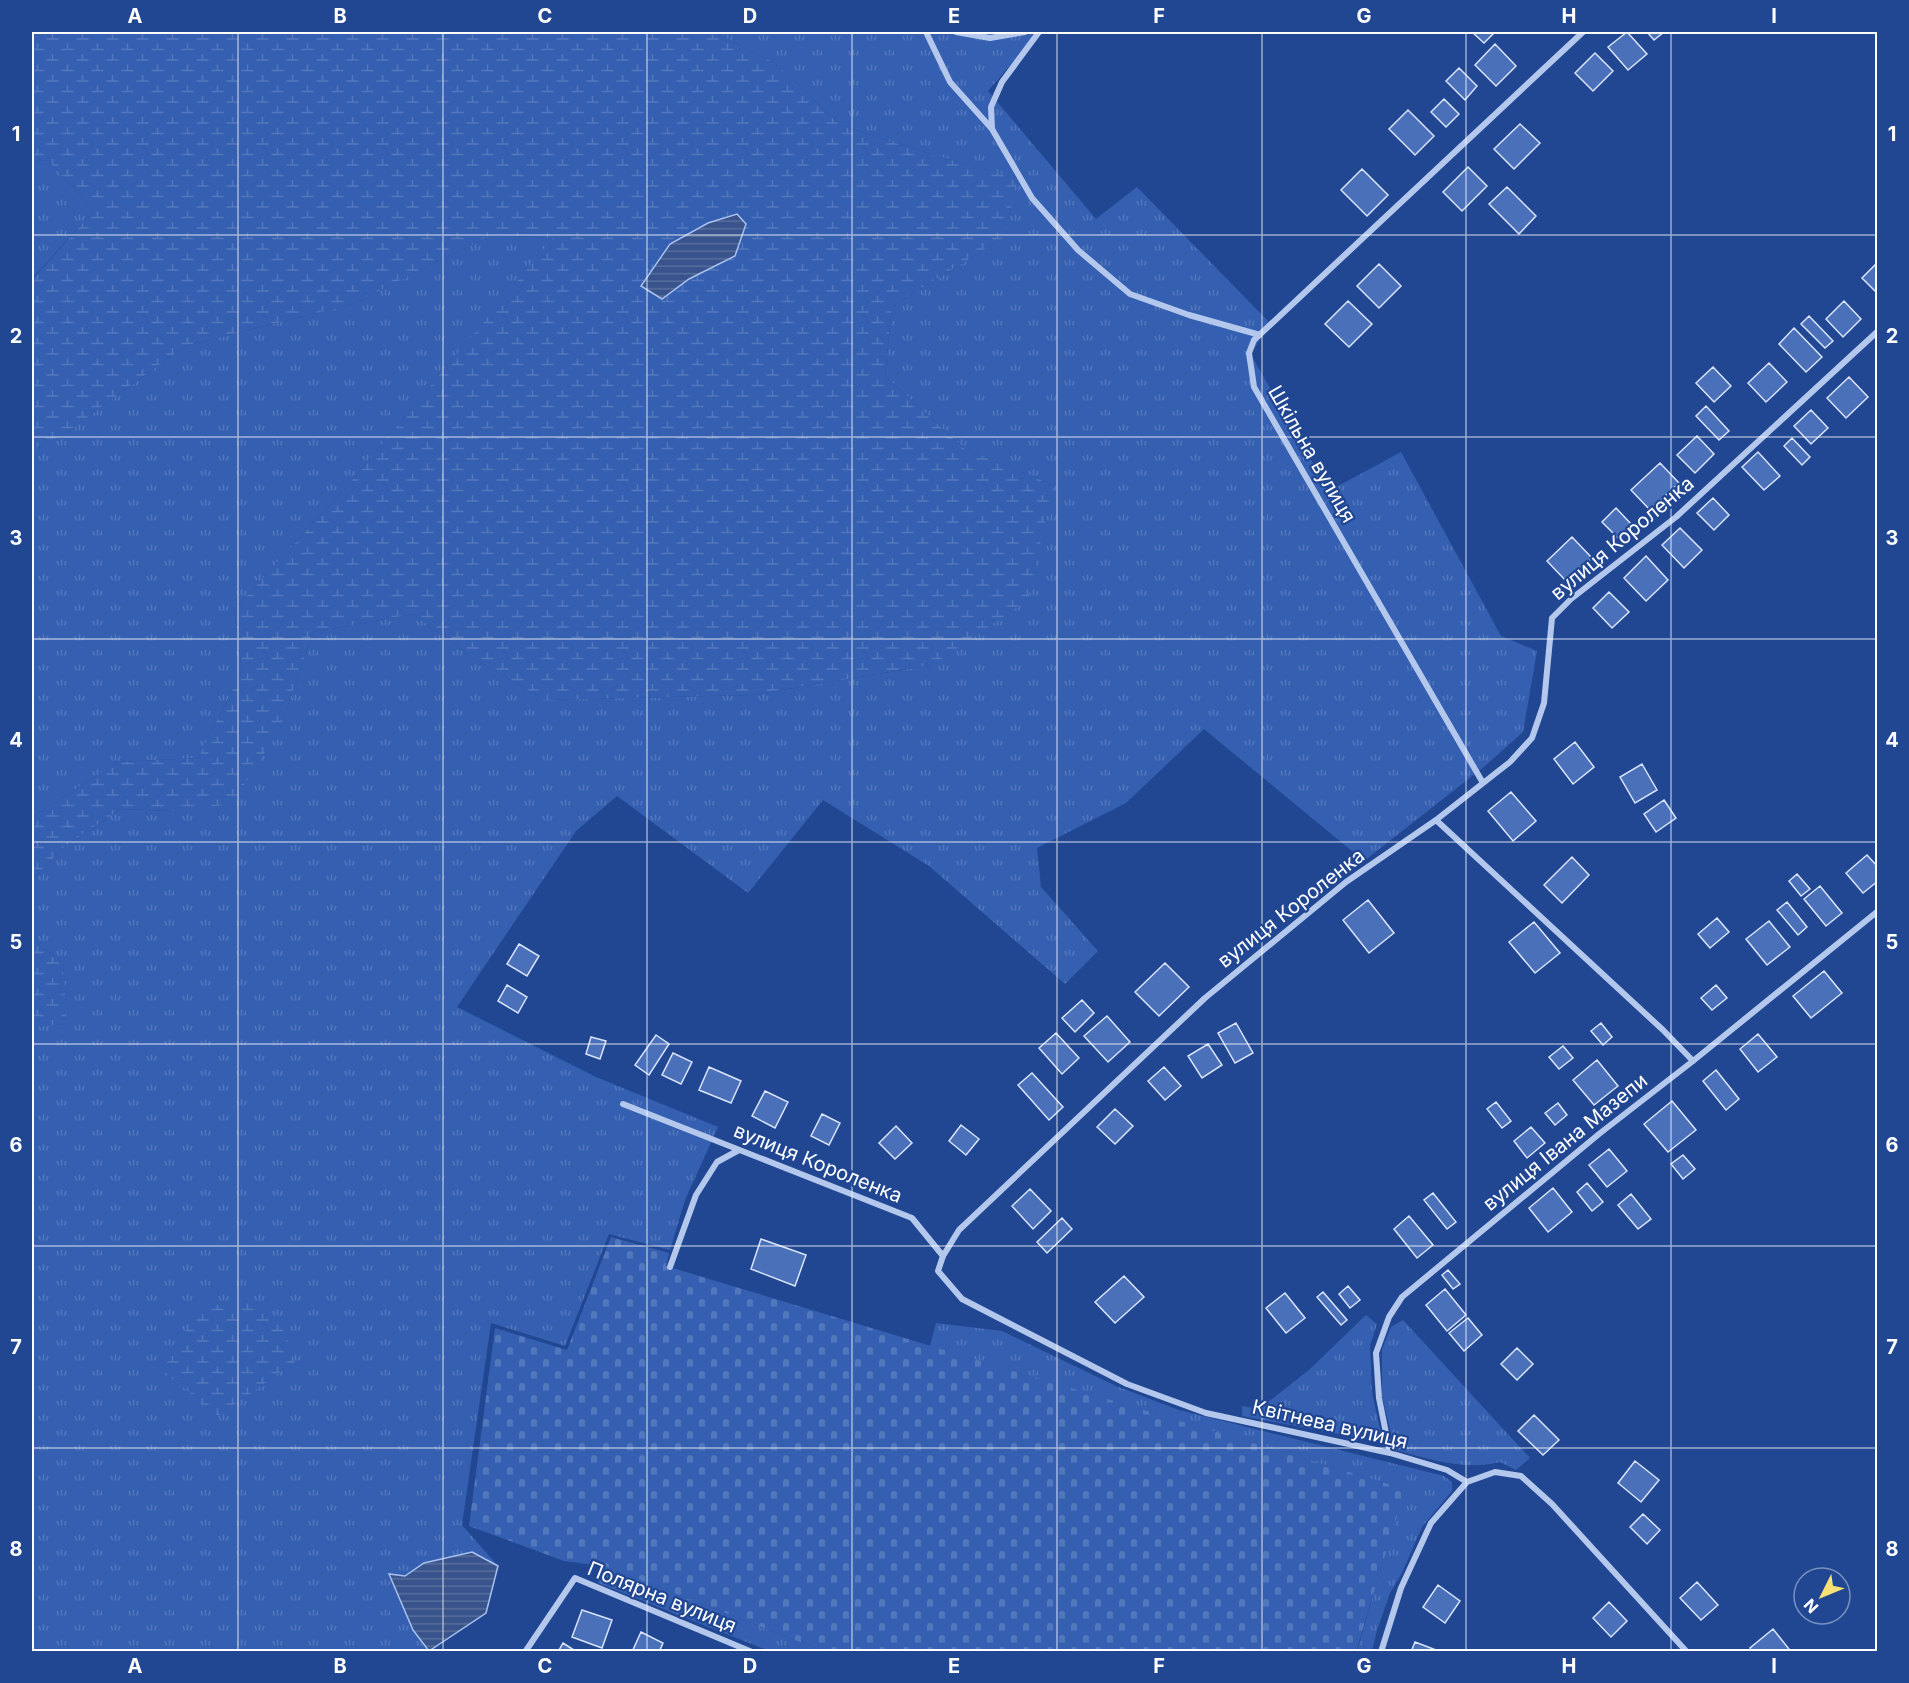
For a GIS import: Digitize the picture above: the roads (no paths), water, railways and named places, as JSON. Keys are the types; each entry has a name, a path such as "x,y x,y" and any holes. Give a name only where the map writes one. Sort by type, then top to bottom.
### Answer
{"street":[{"path":"926,32 950,82 992,129 1032,198 1078,250 1130,294 1189,315 1260,335"},
{"path":"956,32 990,38 1025,32"},
{"path":"992,129 992,107 1002,82 1039,32"},
{"name":"Шкільна вулиця","path":"1483,783 1254,387 1249,353 1254,340 1583,32"},
{"name":"вулиця Короленка","path":"623,1104 912,1218 943,1256 959,1230 1205,998 1346,882 1436,820 1510,762 1532,738 1544,703 1552,618 1571,598 1676,517 1878,331"},
{"path":"1436,820 1663,1030 1693,1061"},
{"name":"вулиця Івана Мазепи","path":"1390,1453 1378,1398 1376,1353 1389,1317 1402,1297 1599,1134 1878,911"},
{"path":"670,1267 696,1195 717,1162 739,1150"},
{"name":"Квітнева вулиця","path":"943,1256 938,1271 962,1299 1127,1384 1206,1413 1390,1453 1447,1470 1467,1482"},
{"path":"1381,1652 1401,1588 1431,1523 1467,1482 1495,1472 1521,1476 1552,1504 1687,1652"},
{"name":"Полярна вулиця","path":"525,1652 574,1578 752,1652"}]}
